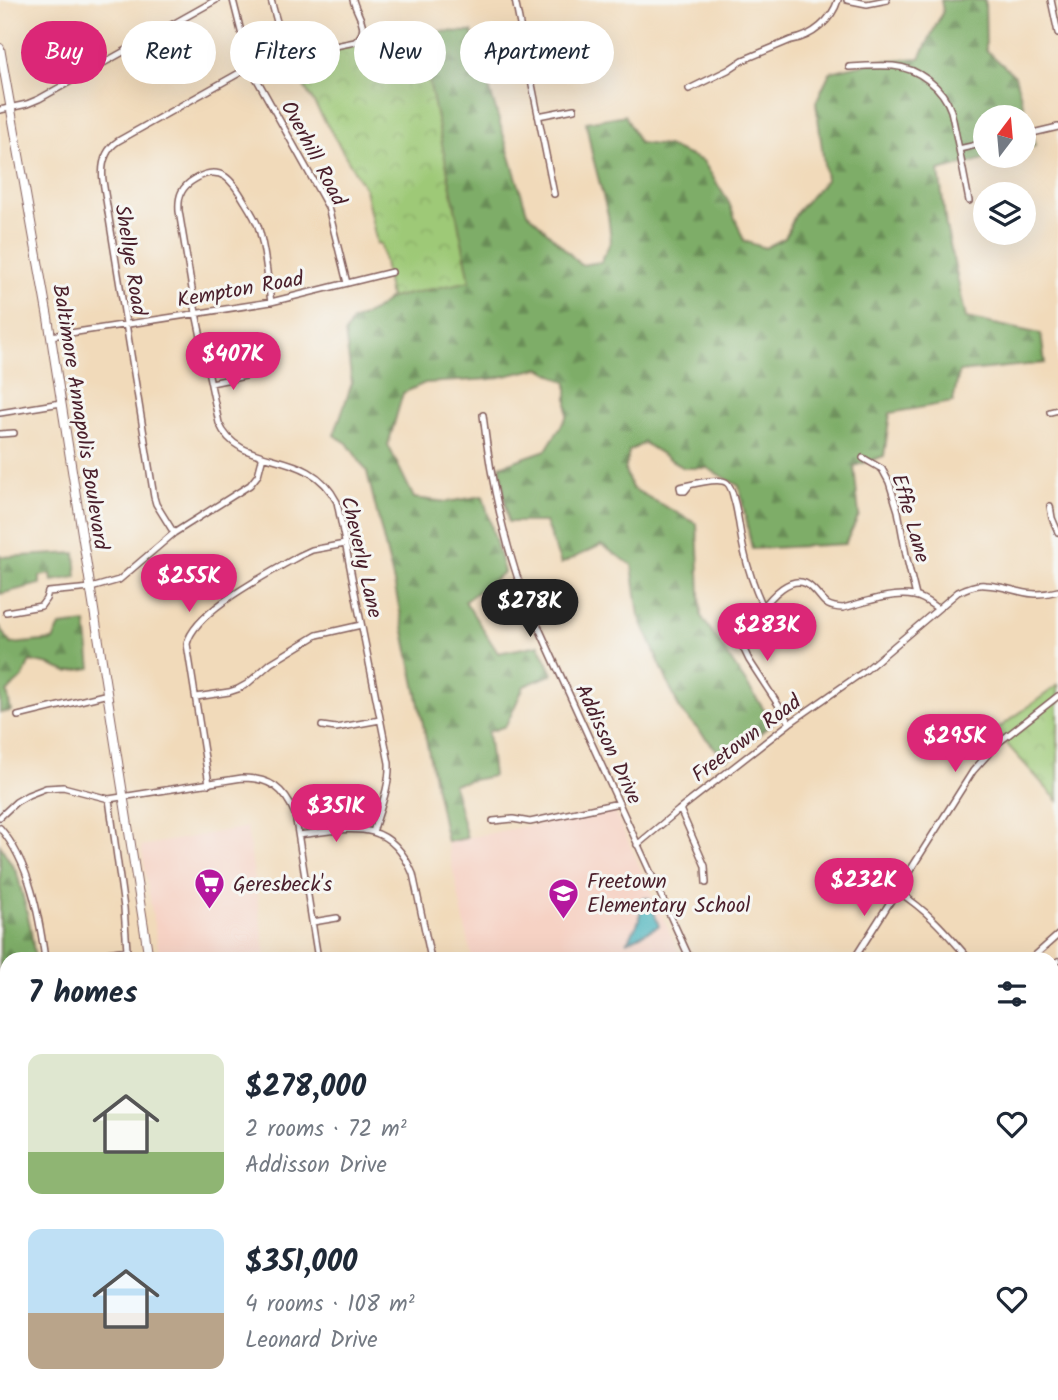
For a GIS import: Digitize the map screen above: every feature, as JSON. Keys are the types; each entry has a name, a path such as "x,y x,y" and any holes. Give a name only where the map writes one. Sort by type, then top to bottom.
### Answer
{"main road":[{"name":"Baltimore Annapolis Boulevard","path":"0,48 51,336 148,952"}],"street":[{"path":"0,112 39,99 216,0"},
{"name":"Overhill Road","path":"233,0 238,21"},
{"path":"271,0 285,51 296,54 355,42 362,37 364,29 353,0"},
{"path":"515,0 554,194"},
{"path":"689,89 743,60 819,28 832,14 838,0"},
{"path":"847,0 867,4 887,0"},
{"path":"1051,0 1058,33"},
{"path":"849,66 895,66 915,72 935,85 950,110 970,201"},
{"name":"Shellye Road","path":"174,533 153,497 103,180 103,165 108,150 113,145 230,78"},
{"name":"Overhill Road","path":"260,84 325,200 347,283"},
{"path":"538,116 574,109"},
{"path":"1036,132 1058,127"},
{"path":"959,149 973,146"},
{"name":"Cheverly Lane","path":"271,302 257,224 235,184 220,174 200,176 187,184 178,203 196,313 219,423 227,438 242,449 305,468 314,474 324,482 337,502 389,762 386,790 373,832"},
{"name":"Kempton Road","path":"51,336 271,302 392,272"},
{"path":"211,383 250,375"},
{"path":"0,413 61,403"},
{"path":"1051,412 1058,410"},
{"name":"Addisson Drive","path":"483,415 488,460 514,569 638,845"},
{"path":"0,434 14,433"},
{"path":"6,612 41,606 48,592 91,588 119,580 174,533 250,485 258,475 263,456"},
{"name":"Effie Lane","path":"863,458 882,469 889,482 916,596"},
{"path":"689,486 715,479 729,485 745,554 763,607"},
{"path":"1050,506 1058,532"},
{"path":"209,784 187,644 191,632 222,603 299,556 312,550 345,544"},
{"path":"790,723 739,642 738,631 756,618 782,588 796,582 806,583 826,604 837,608 889,596 916,596 938,609"},
{"name":"Freetown Road","path":"638,845 790,723 866,670 958,592 976,585 996,586 1038,595 1058,591"},
{"path":"196,697 238,689 271,663 317,635 361,625"},
{"path":"18,716 108,694"},
{"path":"858,952 973,771 998,743 1058,696"},
{"path":"322,726 336,728 380,720"},
{"path":"0,817 16,802 46,788 63,787 109,799 242,778 265,781 279,788 295,814 317,952"},
{"path":"109,799 127,950 114,952"},
{"path":"493,821 513,819 530,822 619,803"},
{"path":"680,809 705,866 706,883"},
{"path":"0,828 28,880 44,952"},
{"path":"299,835 360,829 373,832 394,844 408,862 413,874 430,952"},
{"path":"638,845 687,952"},
{"path":"897,891 914,901 932,917 961,952"},
{"path":"124,908 141,906"},
{"path":"313,922 337,918"},
{"path":"1039,952 1058,935"}],"shaded area":[{"name":"Freetown Elementary School","path":"613,808 679,952 471,952 447,842"},
{"path":"247,827 265,952 159,952 141,846"}],"green space":[{"path":"941,0 985,0 986,50 1015,76 1023,105 973,105 973,162 939,171 946,226 966,318 1041,334 1045,363 959,372 953,402 890,413 884,456 854,466 859,515 845,544 752,549 739,486 707,468 684,468 644,443 629,451 625,471 632,488 697,524 701,616 773,723 726,760 680,710 639,616 632,565 601,545 561,564 545,522 508,522 500,466 546,450 567,416 567,383 540,368 491,379 425,383 403,393 388,445 414,498 447,502 483,496 504,572 465,601 498,653 539,645 553,674 524,686 506,726 488,732 493,776 453,784 467,838 447,842 395,587 367,472 347,443 334,435 352,383 345,333 352,321 374,311 390,298 430,276 303,84 340,84 340,47 354,44 354,84 446,84 446,32 460,32 460,84 488,84 527,212 581,265 601,262 611,241 608,215 586,122 625,115 639,143 667,146 703,161 729,203 744,241 765,248 785,238 796,213 826,180 816,102 830,72 877,61 920,58 943,11"},
{"path":"354,44 354,84 430,84 470,281 390,298 381,244 377,244 365,189 303,84 340,84 340,47"},
{"path":"75,553 77,577 52,581 51,574 40,576 40,584 0,594 0,555"},
{"path":"86,623 91,668 67,672 30,661 23,677 7,692 11,711 0,713 0,627 11,644 53,640 60,626"},
{"path":"1058,685 1058,801 995,731"},
{"path":"0,845 17,873 34,952 0,952"}],"water":[{"path":"649,898 659,926 626,942 638,922 641,899"}],"place":[{"name":"Geresbeck's","path":"210,911"},
{"name":"Freetown Elementary School","path":"564,920"}]}
